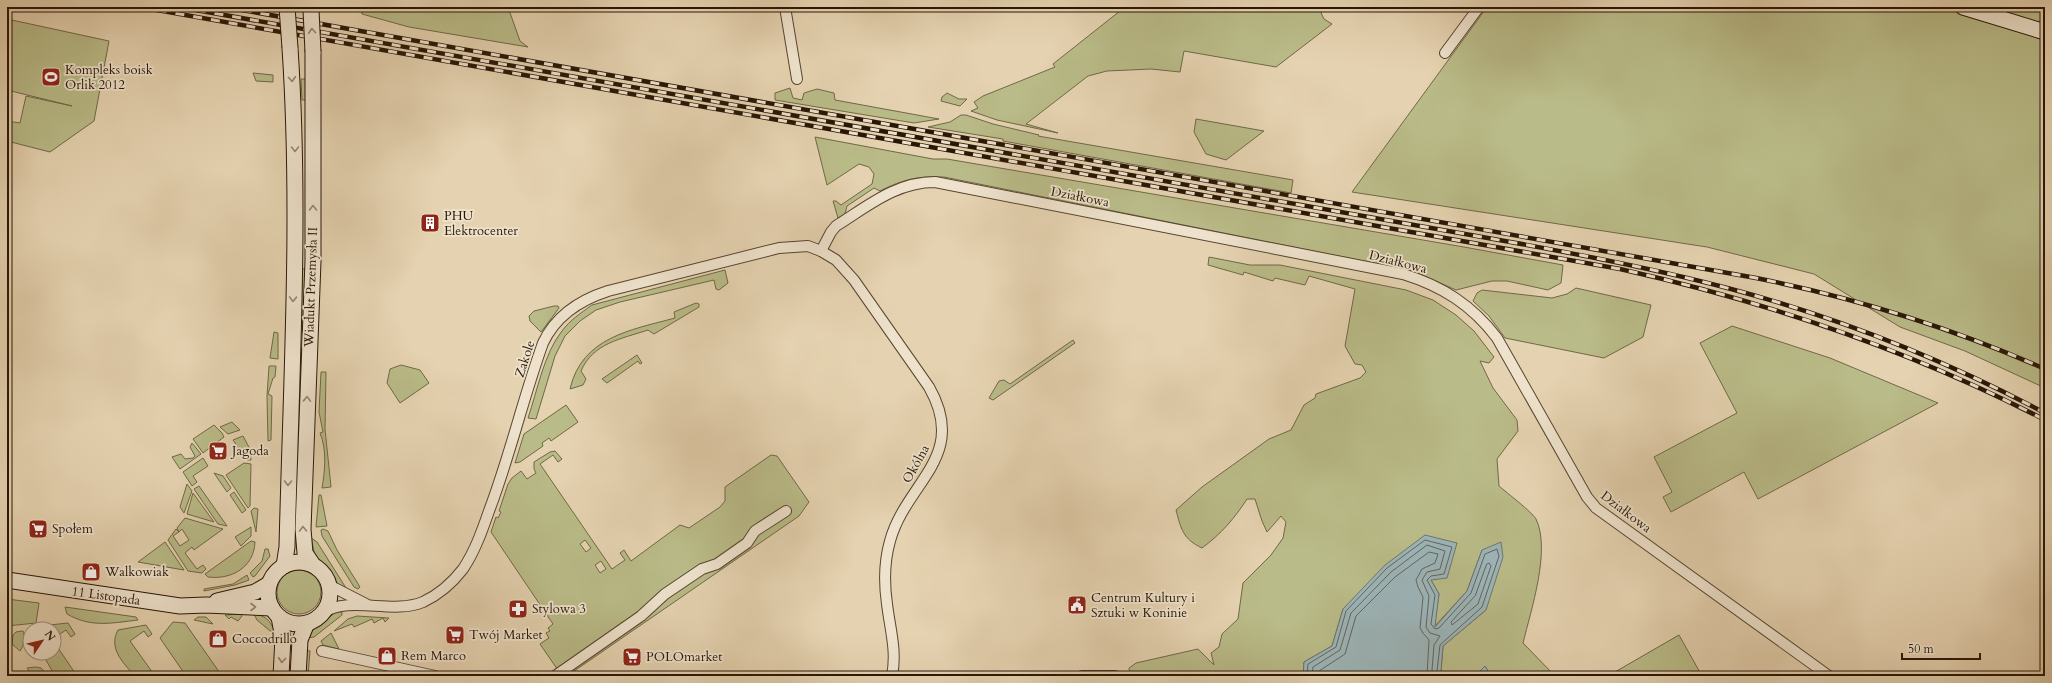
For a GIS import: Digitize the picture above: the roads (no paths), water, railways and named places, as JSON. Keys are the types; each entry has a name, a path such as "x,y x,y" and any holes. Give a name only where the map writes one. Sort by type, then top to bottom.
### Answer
{"main road":[{"name":"Wiadukt Przemysła II","path":"284,566 287,547 294,260 294,110 287,7"},
{"path":"1962,7 2045,32"},
{"name":"Wiadukt Przemysła II","path":"311,9 314,110 313,261 303,529 305,553 313,565"},
{"path":"276,612 292,623 307,623 322,613 329,600 329,585 323,573 313,565 298,562 284,566 275,574 269,584 269,600 276,612 283,638 281,676"},
{"name":"11 Listopada","path":"7,580 180,606 206,604 256,592 269,584"},
{"name":"11 Listopada","path":"206,604 276,612"},
{"path":"298,676 300,640 307,623"}],"street":[{"path":"785,7 797,79"},
{"path":"1445,53 1479,7"},
{"name":"Działkowa","path":"822,250 830,232 887,193 912,184 935,182 1403,274 1422,280 1458,298 1485,321 1498,338 1587,497 1596,508 1829,676"},
{"name":"Zakole","path":"322,613 332,607 368,605 404,607 423,602 443,589 463,568 477,543 495,495 543,343 554,324 574,306 608,291 778,248 808,246 822,250"},
{"name":"Okólna","path":"822,250 836,260 854,280 929,387 937,401 941,417 941,445 936,459 894,528 886,557 885,585 895,654 892,676"},
{"path":"555,676 641,616 665,594 702,569 717,564 747,543 755,531 786,510"},
{"name":"Zakole","path":"329,585 368,605"},
{"path":"322,651 435,676"},
{"path":"1082,676 1115,676"}],"water":[{"path":"1425,535 1457,543 1447,578 1431,580 1439,594 1435,627 1467,591 1482,550 1501,542 1503,557 1486,610 1443,646 1441,671 1450,676 1303,676 1304,662 1332,646 1343,609 1385,565"},
{"path":"1485,666 1491,676 1475,676"}],"railway":[{"path":"140,7 1620,269 1730,297 1837,331 1890,350 1942,372 2045,420"},
{"path":"179,7 1597,258 1704,282 1772,300 1812,313 1930,358 1969,375 2045,413"},
{"path":"225,7 1756,278 1830,295 1939,327 2045,369"}],"place":[{"name":"Kompleks boisk Orlik 2012","path":"51,77"},
{"name":"PHU Elektrocenter","path":"430,223"},
{"name":"Jagoda","path":"218,451"},
{"name":"Społem","path":"38,529"},
{"name":"Walkowiak","path":"91,572"},
{"name":"Centrum Kultury i Sztuki w Koninie","path":"1077,605"},
{"name":"Stylowa 3","path":"518,609"},
{"name":"Twój Market","path":"455,635"},
{"name":"Coccodrillo","path":"218,639"},
{"name":"Rem Marco","path":"387,656"},
{"name":"POLOmarket","path":"632,657"}]}
